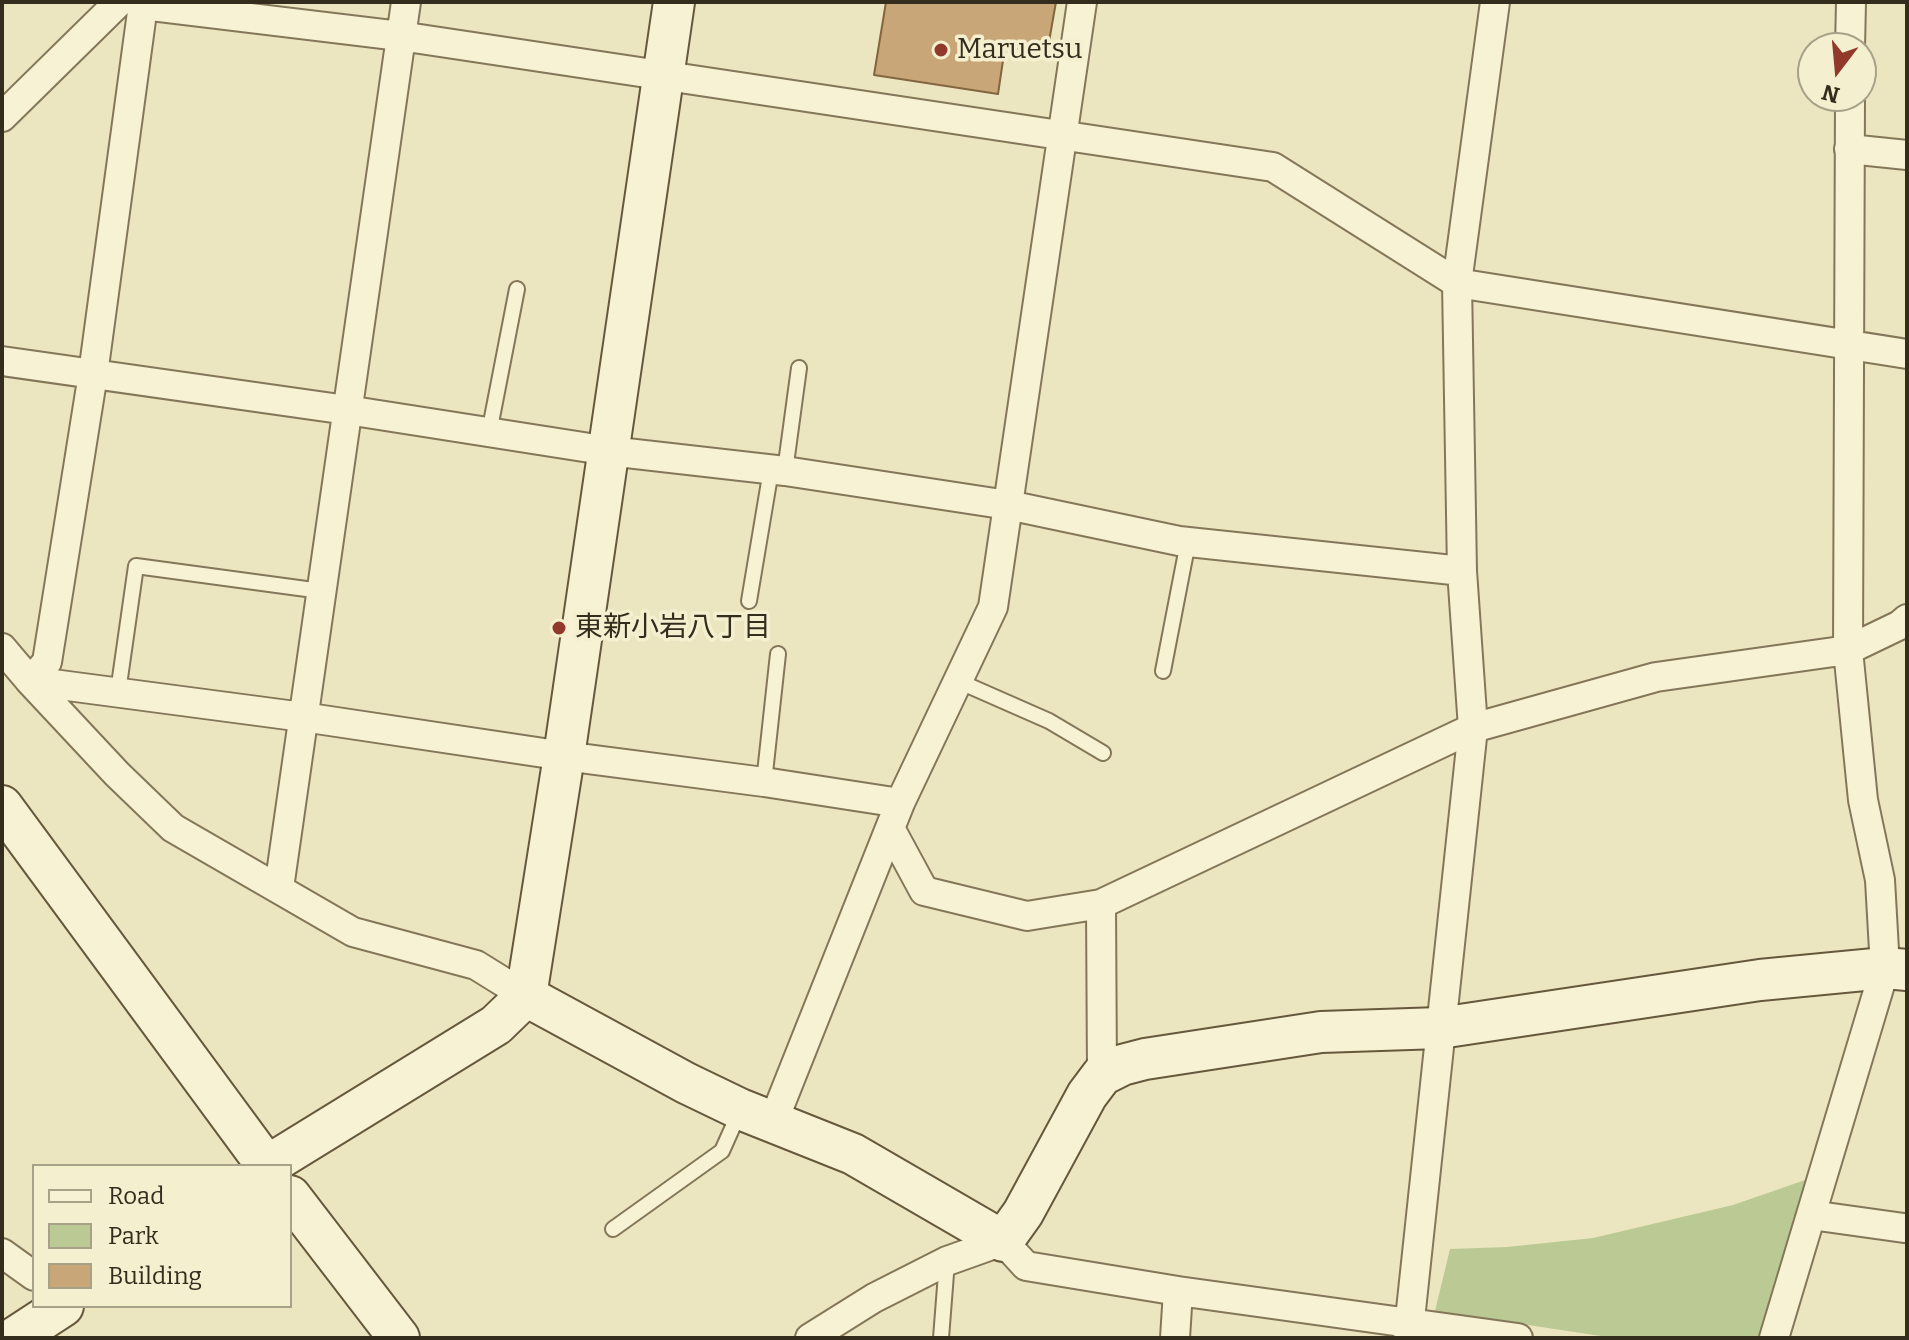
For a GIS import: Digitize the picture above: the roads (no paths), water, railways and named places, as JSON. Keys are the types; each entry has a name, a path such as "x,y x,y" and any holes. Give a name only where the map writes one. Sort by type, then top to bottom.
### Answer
{"street":[{"path":"279,888 406,2"},
{"path":"270,1164 496,1025 526,996 674,2"},
{"path":"757,1115 993,607 1082,2"},
{"path":"1409,1330 1473,728 1462,571 1457,283 1495,2"},
{"path":"1850,32 1851,2"},
{"path":"30,681 47,662 93,374 134,3"},
{"path":"2,117 134,3 400,36 1273,167 1457,283 1907,354"},
{"path":"1774,1338 1811,1215 1896,969 1863,800 1848,650 1850,112"},
{"path":"1849,149 1907,155"},
{"path":"2,361 609,451 778,470 1008,505 1188,542 1462,571"},
{"path":"891,830 924,891 1027,916 1101,904 1473,728 1656,677 1848,650 1907,619"},
{"path":"2,648 117,774 173,828 353,932 476,965 526,996 686,1083 853,1154 1003,1241 1026,1266 1409,1330 1518,1338"},
{"path":"30,681 900,803"},
{"path":"2,806 266,1164"},
{"path":"1101,904 1102,1075"},
{"path":"810,1338 874,1298 947,1261 1003,1241 1023,1213 1087,1095 1102,1075 1122,1065 1321,1032 1440,1028 1760,980 1896,969"},
{"path":"292,1199 399,1338"},
{"path":"1811,1215 1904,1228"},
{"path":"2,1253 32,1275"},
{"path":"1175,1338 1178,1291"},
{"path":"14,1338 60,1308"}],"lane":[{"path":"489,433 517,289"},
{"path":"749,601 799,368"},
{"path":"1163,671 1188,542"},
{"path":"118,692 136,566 321,591"},
{"path":"764,782 778,654"},
{"path":"958,681 1049,721 1103,753"},
{"path":"613,1229 722,1151 757,1115"},
{"path":"941,1338 947,1261"}],"place":[{"name":"Maruetsu","path":"941,50"},
{"name":"東新小岩八丁目","path":"559,628"}]}
